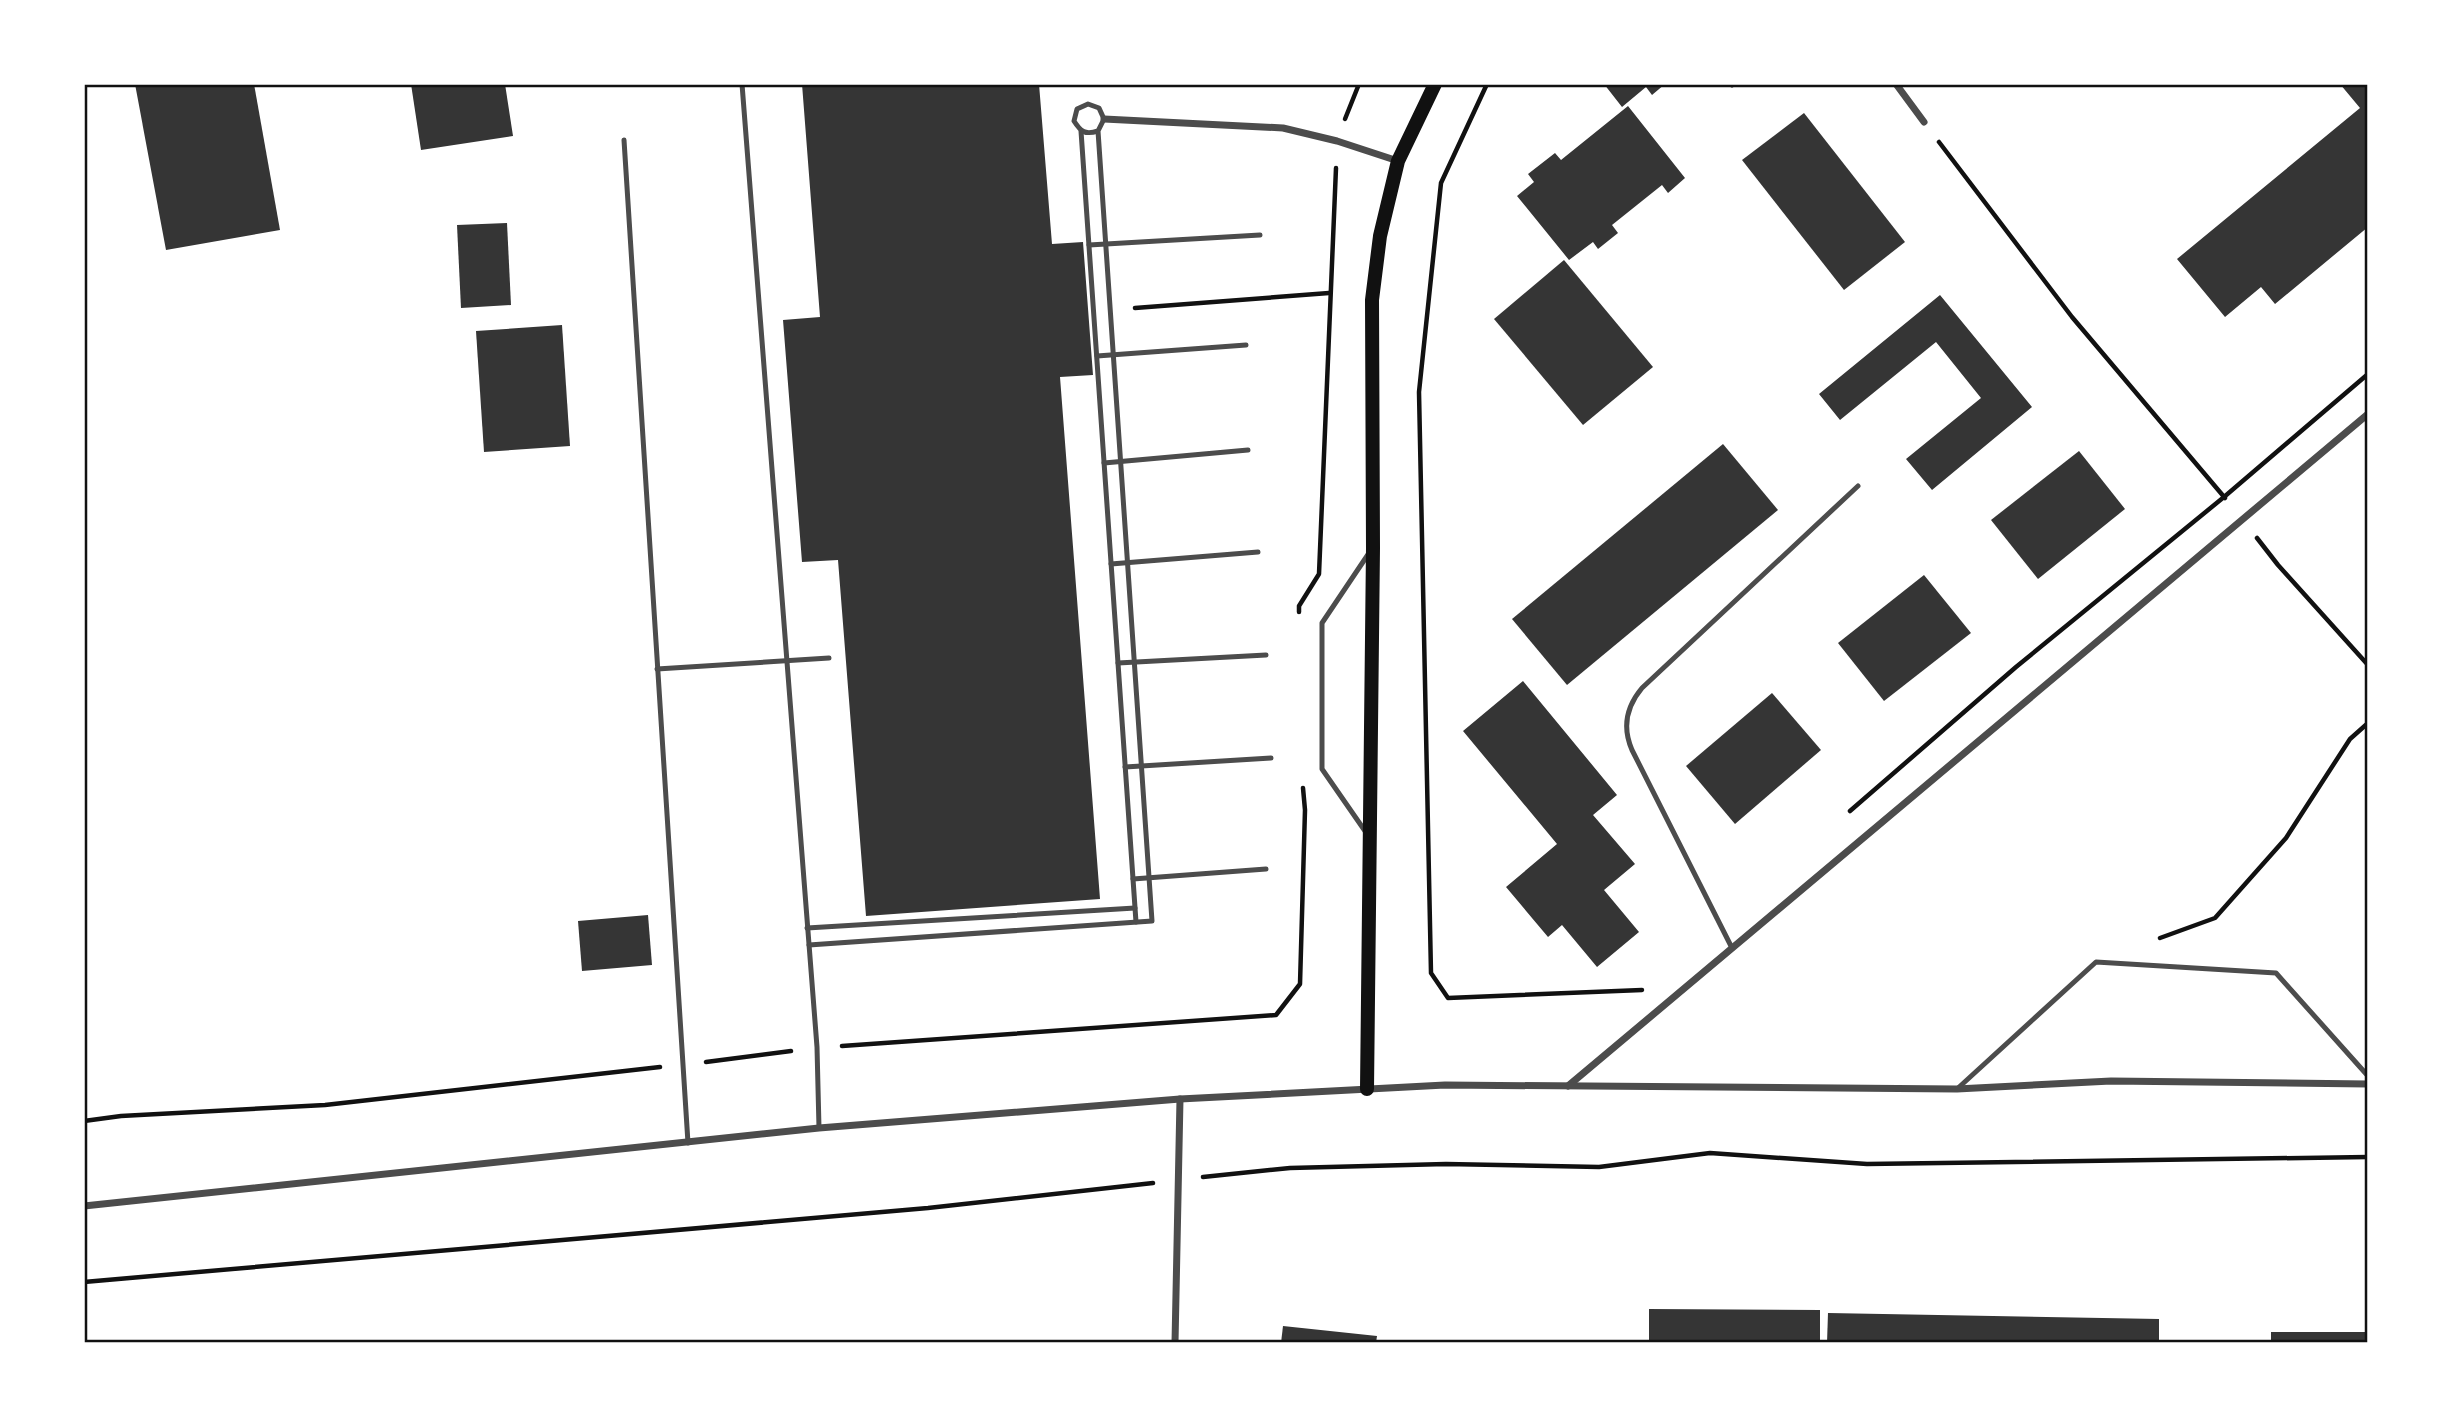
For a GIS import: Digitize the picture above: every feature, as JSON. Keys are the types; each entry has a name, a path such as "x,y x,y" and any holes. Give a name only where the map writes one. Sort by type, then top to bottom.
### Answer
{"main road":[{"path":"1367,1089 1373,548 1372,300 1380,236 1398,161 1435,84"}],"street":[{"path":"1896,84 1924,122"},
{"path":"1104,119 1283,128 1337,141 1398,161"},
{"path":"1568,1087 2368,414"},
{"path":"84,1206 819,1128 1180,1099 1367,1089 1444,1085 1957,1089 2111,1081 2368,1084"},
{"path":"1175,1343 1180,1099"}],"lane":[{"path":"742,84 817,1047 819,1128"},
{"path":"809,945 1136,922 1152,920 1098,131 1104,119 1100,108 1088,104 1077,109 1074,121 1081,131 1136,922"},
{"path":"1081,131 1088,134 1098,131"},
{"path":"624,140 688,1143"},
{"path":"1089,245 1260,236"},
{"path":"1097,356 1246,345"},
{"path":"1104,463 1248,450"},
{"path":"1732,948 1632,750 1626,729 1626,717 1642,688 1858,486"},
{"path":"1370,838 1322,769 1322,623 1373,548"},
{"path":"1111,564 1258,552"},
{"path":"1118,663 1266,655"},
{"path":"657,669 829,658"},
{"path":"1125,767 1271,758"},
{"path":"1133,879 1266,869"},
{"path":"807,928 1135,908"},
{"path":"1957,1089 2096,962 2276,973 2368,1076"}],"path":[{"path":"1298,620 1299,606 1319,575 1337,141 1359,84"},
{"path":"1487,84 1441,183 1419,392 1431,973 1448,998 1646,989"},
{"path":"1924,122 2072,317 2224,496 2278,565 2368,665"},
{"path":"1110,310 1329,293"},
{"path":"1849,812 2016,667 2368,374"},
{"path":"2156,940 2215,918 2286,838 2350,738 2368,723"},
{"path":"84,1121 121,1116 325,1105 683,1065 817,1047 1276,1015 1300,984 1305,810 1302,787"},
{"path":"84,1282 928,1208 1290,1168 1446,1164 1600,1167 1710,1153 1867,1164 2368,1157"}],"building":[{"path":"135,84 254,84 280,230 166,250"},
{"path":"411,84 505,84 513,136 421,150"},
{"path":"802,84 1039,84 1052,244 1083,242 1093,375 1060,377 1100,899 866,916 838,560 802,562 783,320 820,317"},
{"path":"1604,84 1665,84 1652,95 1646,87 1622,107"},
{"path":"2340,84 2368,84 2368,227 2275,304 2261,287 2225,317 2177,259 2360,108"},
{"path":"1628,106 1685,178 1668,193 1662,185 1612,225 1618,233 1598,249 1593,242 1569,260 1517,196 1534,182 1528,174 1555,153 1561,160"},
{"path":"1804,113 1905,242 1844,290 1742,160"},
{"path":"507,223 511,305 461,308 457,225"},
{"path":"1564,260 1653,367 1583,425 1494,319"},
{"path":"1940,295 2032,407 1932,490 1906,459 1981,398 1936,342 1840,420 1819,394"},
{"path":"562,325 570,446 484,452 476,331"},
{"path":"1723,444 1778,510 1567,685 1512,619"},
{"path":"2079,451 2125,509 2038,579 1991,520"},
{"path":"1924,575 1971,633 1884,701 1838,643"},
{"path":"1523,681 1617,795 1593,815 1635,864 1604,890 1639,932 1597,967 1562,925 1548,937 1506,887 1557,844 1463,731"},
{"path":"1772,693 1821,750 1735,824 1686,766"},
{"path":"648,915 652,965 582,971 578,921"},
{"path":"1649,1309 1820,1310 1820,1343 1649,1343"},
{"path":"1828,1313 2159,1319 2159,1343 1827,1343"},
{"path":"1283,1326 1377,1336 1376,1343 1281,1343"},
{"path":"2271,1332 2368,1332 2368,1343 2271,1343"}]}
